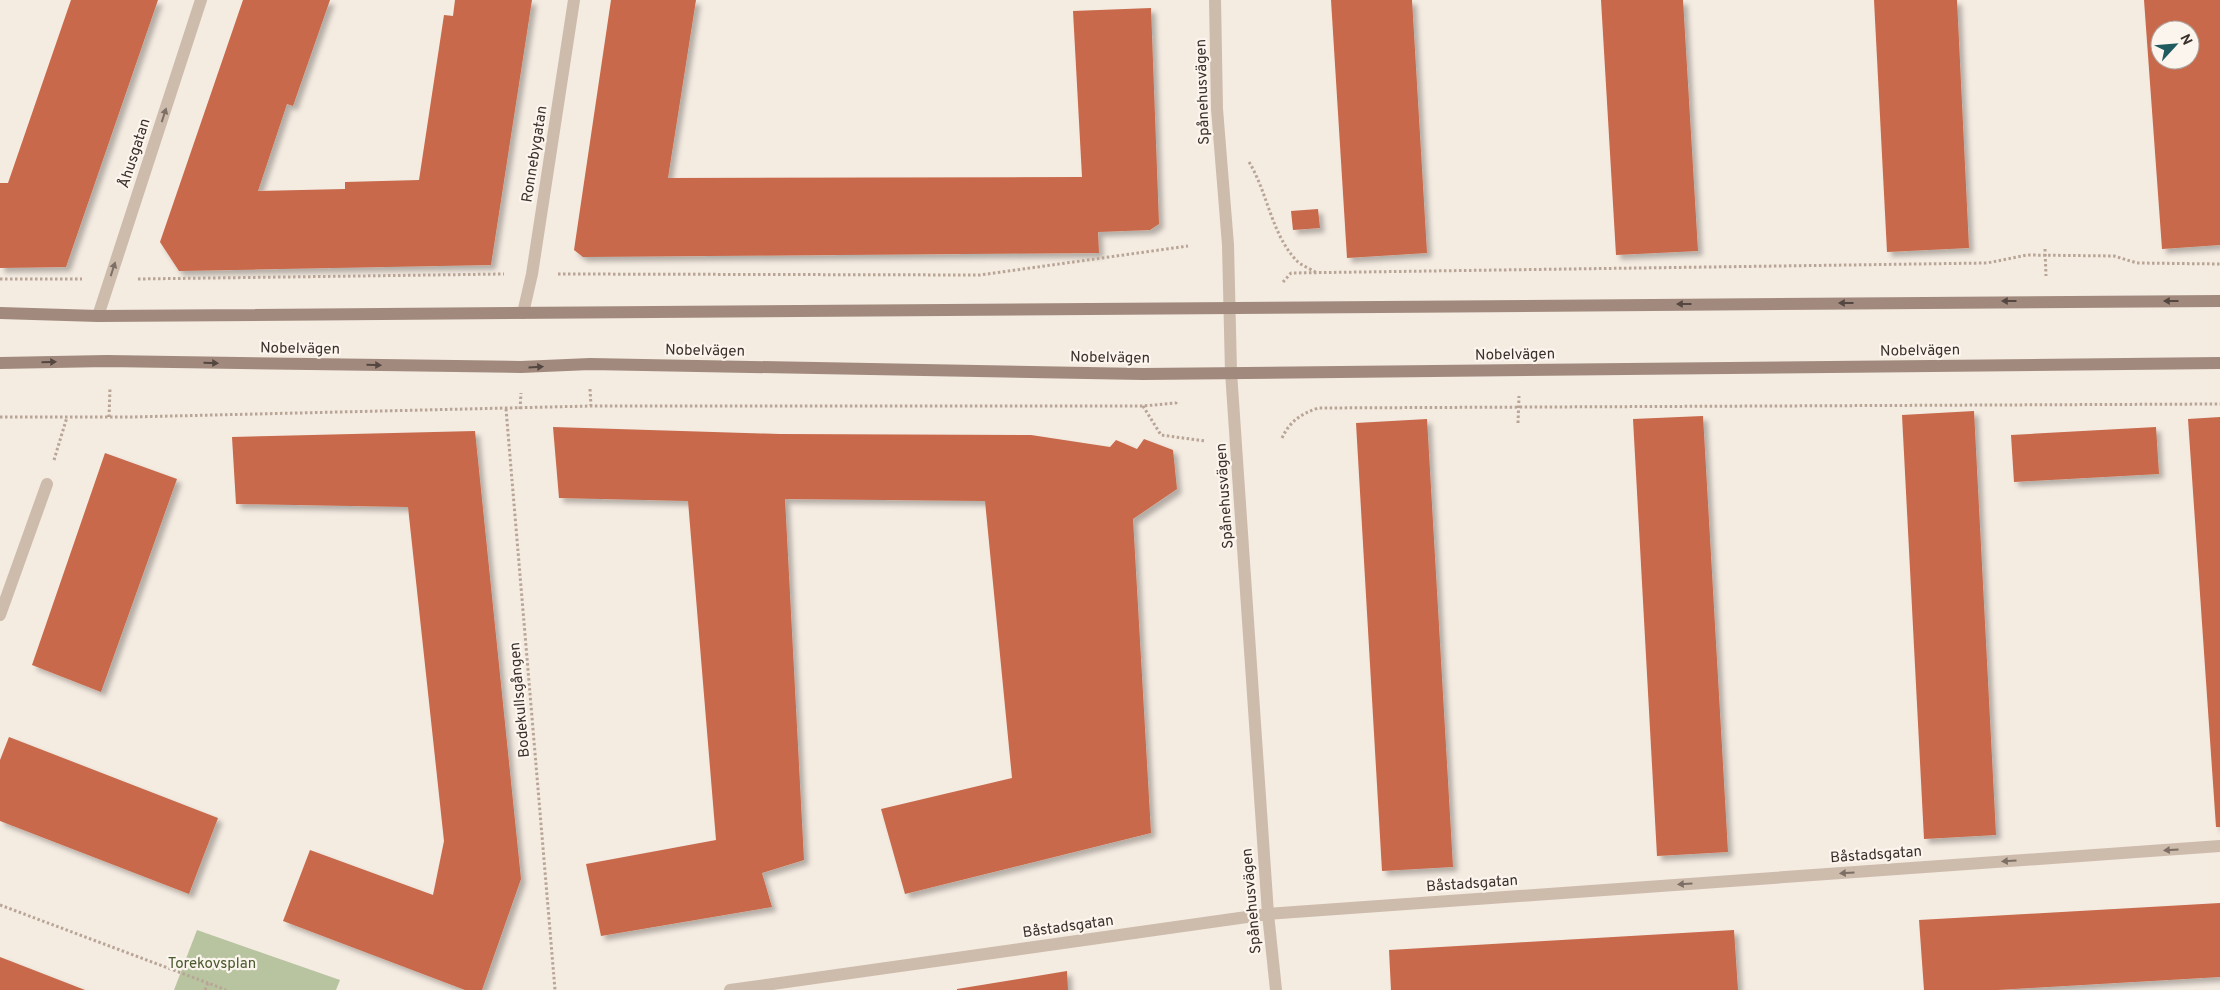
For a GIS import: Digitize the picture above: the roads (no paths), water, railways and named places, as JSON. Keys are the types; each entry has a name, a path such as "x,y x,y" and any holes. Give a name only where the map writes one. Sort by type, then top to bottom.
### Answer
{"main road":[{"path":"0,313 98,316 2220,301"},
{"name":"Nobelvägen","path":"0,363 107,361 521,367 590,364 1143,374 2220,363"}],"street":[{"name":"Åhusgatan","path":"98,316 201,0"},
{"name":"Ronnebygatan","path":"523,313 532,274 574,0"},
{"name":"Spånehusvägen","path":"1215,0 1217,109 1228,245 1231,372 1268,914 1276,990"},
{"path":"0,615 46,484"},
{"name":"Båstadsgatan","path":"730,990 1268,914 2220,846"}],"park label":[{"name":"Torekovsplan","path":"212,963"}]}
